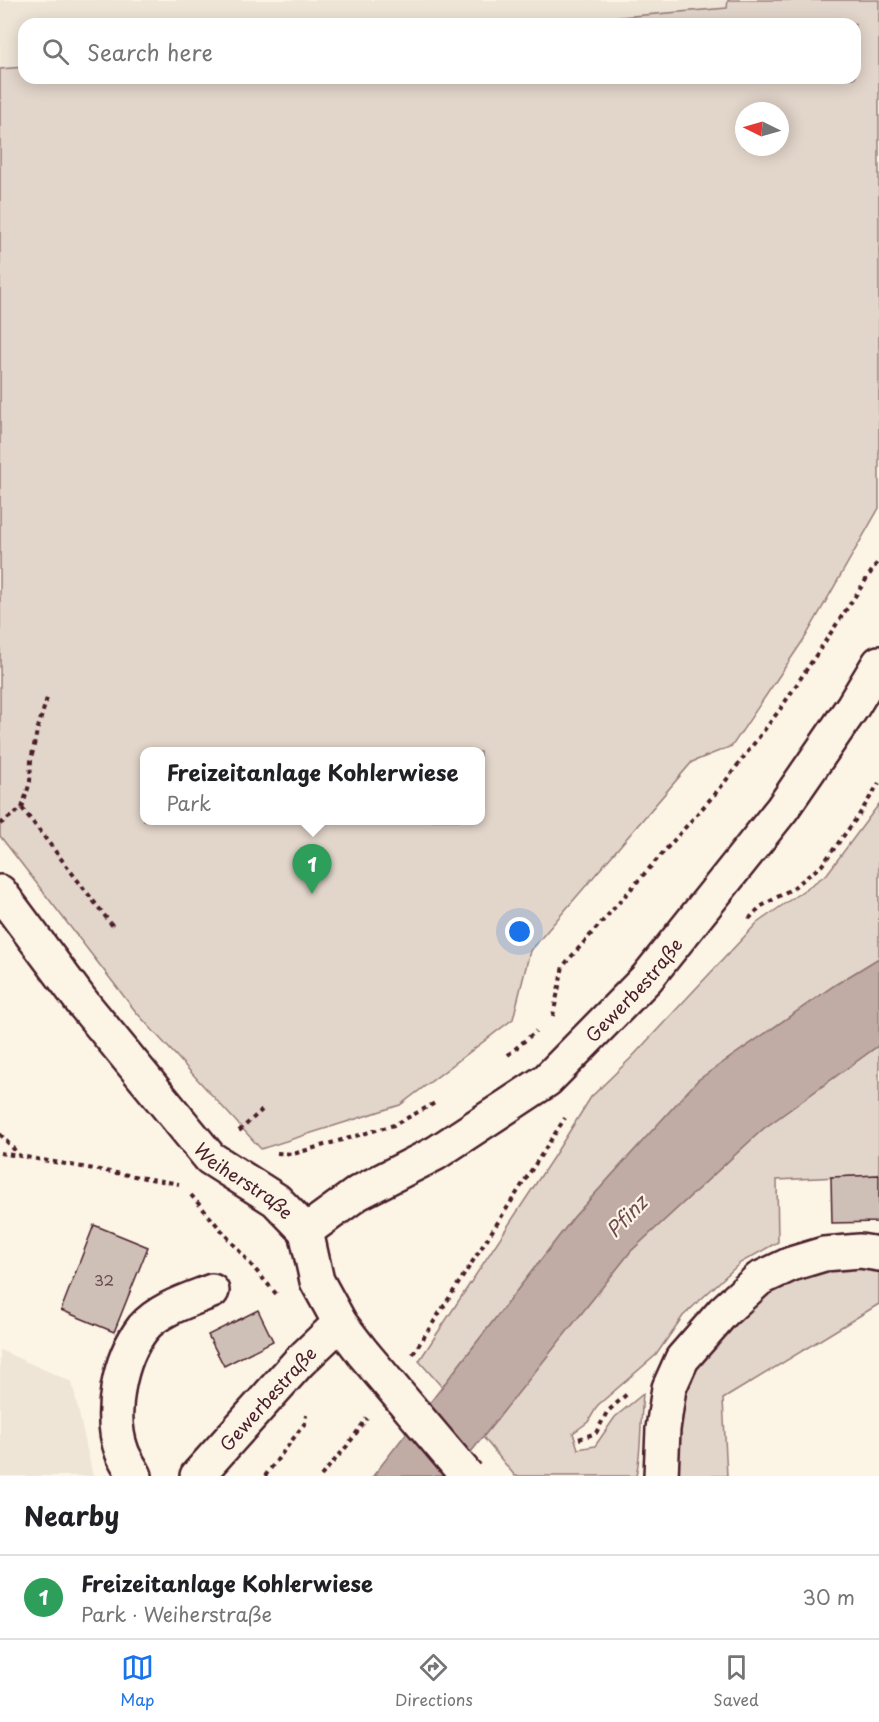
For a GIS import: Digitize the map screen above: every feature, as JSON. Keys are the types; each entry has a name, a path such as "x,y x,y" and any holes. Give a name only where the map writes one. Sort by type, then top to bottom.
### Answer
{"street":[{"name":"Gewerbestraße","path":"306,1231 358,1193 436,1153 547,1080 647,978 752,847 788,800 853,706 879,663"},
{"name":"Weiherstraße","path":"0,892 82,1002 210,1158 276,1200 306,1231 329,1332 363,1353 467,1476"},
{"path":"661,1476 663,1429 669,1388 682,1359 723,1312 759,1280 791,1264 824,1254 860,1251 879,1254"},
{"path":"135,1476 122,1452 116,1424 117,1388 129,1353 144,1328 169,1309 212,1291"},
{"name":"Gewerbestraße","path":"197,1476 329,1332"}],"path":[{"path":"546,1022 554,1015 563,966 721,787 781,708 879,560"},
{"path":"0,824 22,808 30,782 31,760 37,732 47,698"},
{"path":"744,924 760,907 793,888 822,865 859,815 879,783"},
{"path":"22,808 115,929"},
{"path":"506,1057 538,1029"},
{"path":"232,1173 251,1152 293,1154 394,1125 443,1099"},
{"path":"422,1341 570,1110"},
{"path":"0,1134 20,1156"},
{"path":"0,1154 181,1184"},
{"path":"188,1192 329,1332"},
{"path":"579,1439 596,1433 607,1412 642,1380 669,1388"},
{"path":"321,1476 347,1446"}],"shaded area":[{"path":"0,0 728,0 728,8 609,18 18,18 18,68 0,69"},
{"path":"728,0 879,0 879,508 806,636 732,746 692,762 530,951 513,1019 400,1105 261,1149 136,1012 0,836 0,69 18,68 18,84 861,84 861,18 608,18 727,8"},
{"path":"879,804 879,958 835,985 698,1080 574,1217 442,1387 419,1361 591,1097 631,1058 757,923 827,874"},
{"path":"879,1045 879,1175 777,1180 778,1242 740,1263 683,1316 656,1355 598,1405 588,1422 573,1433 578,1449 595,1446 615,1417 643,1394 636,1476 515,1476 483,1437 631,1251 763,1129"},
{"path":"833,1264 879,1267 879,1304 723,1399 727,1476 679,1476 678,1425 685,1383 698,1356 765,1290"},
{"path":"0,1350 72,1382 93,1476 0,1476"}],"water":[{"name":"Pfinz","path":"879,958 879,1045 763,1129 631,1251 452,1476 373,1476 574,1217 698,1080 835,985"}],"building":[{"path":"879,1175 879,1222 832,1223 831,1177"},
{"path":"94,1225 148,1247 114,1332 61,1310"},
{"path":"258,1310 273,1341 224,1366 208,1335"}],"place":[{"name":"Freizeitanlage Kohlerwiese","path":"312,894"}]}
